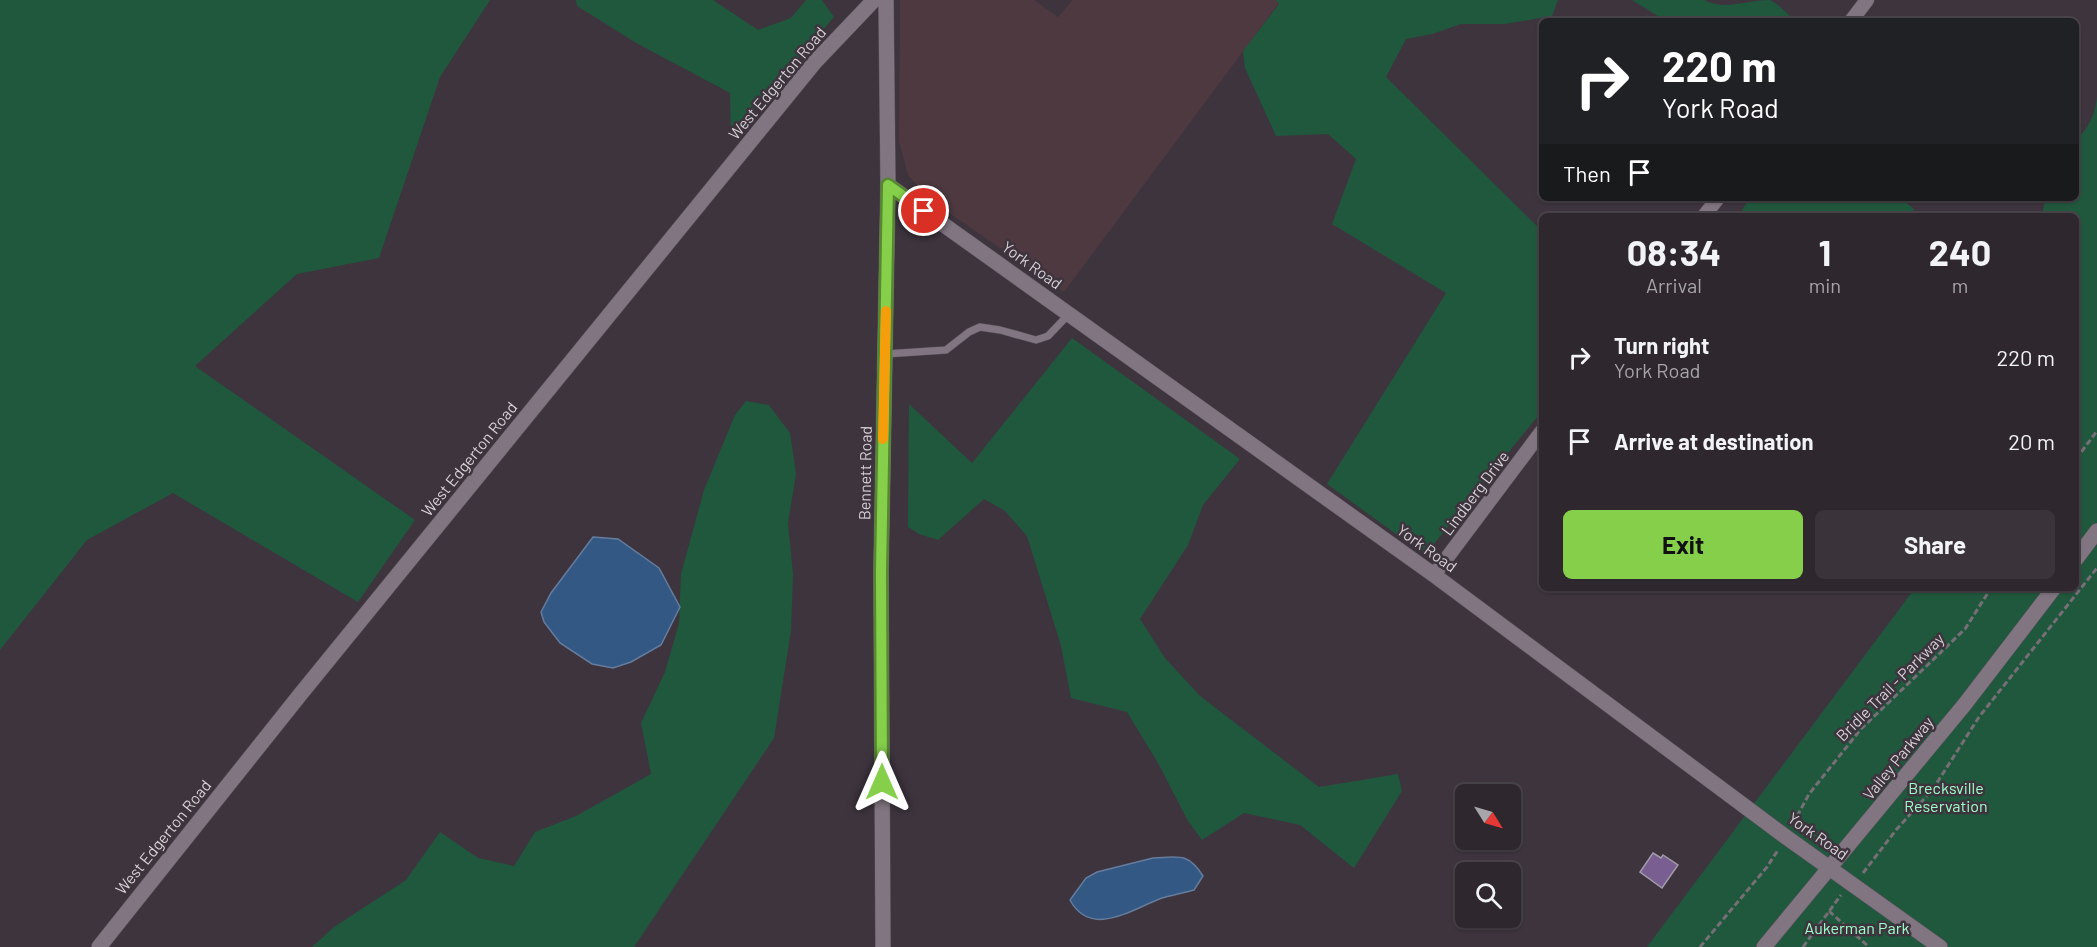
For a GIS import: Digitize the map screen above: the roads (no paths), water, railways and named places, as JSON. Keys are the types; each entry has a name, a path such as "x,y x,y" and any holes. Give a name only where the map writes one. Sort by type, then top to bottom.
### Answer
{"street":[{"name":"West Edgerton Road","path":"99,947 314,677 815,62 874,0"},
{"name":"Bennett Road","path":"883,947 881,572 888,185 886,0"},
{"path":"1853,18 1867,0"},
{"name":"York Road","path":"888,185 1434,575 1786,837 1832,867 1940,947"},
{"path":"1706,213 1716,201"},
{"name":"Lindberg Drive","path":"1434,575 1539,435"},
{"path":"2079,555 2097,531"},
{"name":"Valley Parkway","path":"1764,947 1965,704 2052,591"}],"lane":[{"path":"885,354 946,350 969,332 980,327 1036,340 1048,336 1069,314"}],"water":[{"path":"593,537 618,539 659,568 680,607 661,645 631,662 613,668 592,664 560,643 544,622 541,612 551,593"},
{"path":"1153,858 1187,859 1198,868 1203,876 1194,890 1162,898 1113,918 1089,918 1079,912 1070,900 1086,878 1097,872"}],"park label":[{"name":"Brecksville Reservation","path":"1946,797"},
{"name":"Aukerman Park","path":"1857,928"}]}
